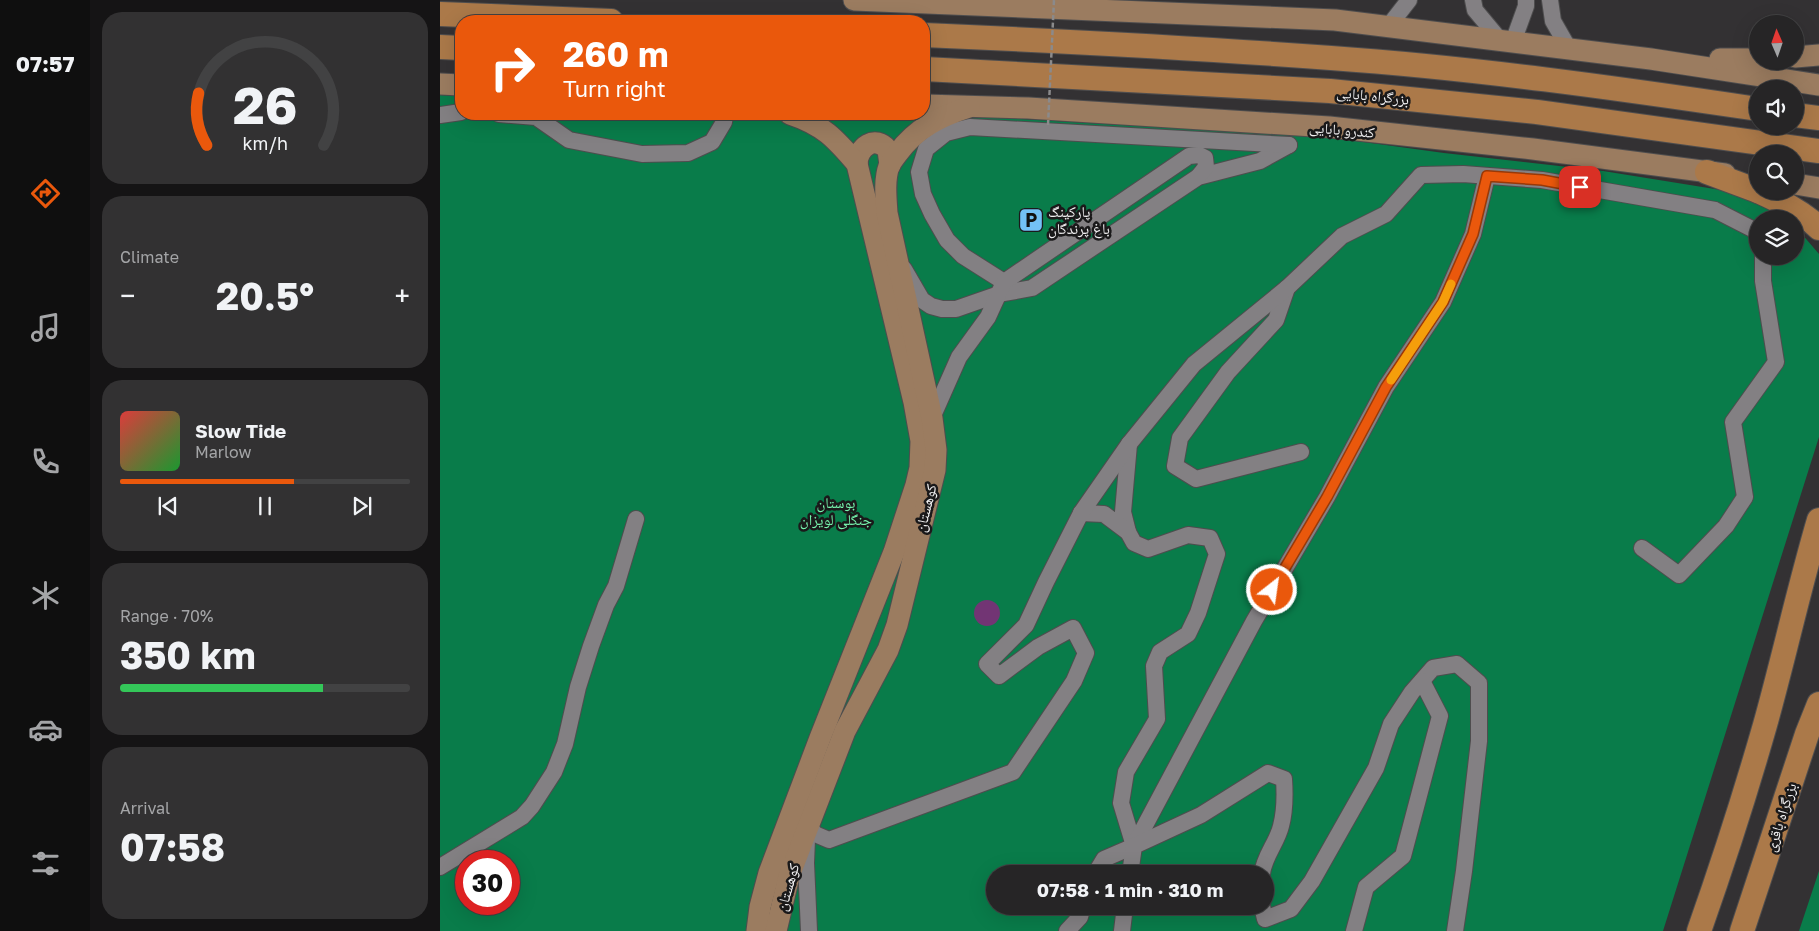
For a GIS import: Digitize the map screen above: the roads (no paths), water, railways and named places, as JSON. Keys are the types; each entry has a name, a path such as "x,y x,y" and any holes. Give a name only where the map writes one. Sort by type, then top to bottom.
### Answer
{"highway":[{"path":"440,14 464,15"},
{"path":"930,35 1069,41 1333,58 1541,79 1749,108"},
{"path":"440,48 455,48"},
{"name":"بزرگراه بابایی","path":"930,69 1330,91 1537,112 1819,152"},
{"path":"1804,116 1819,118"},
{"path":"1707,172 1749,188"},
{"path":"1778,200 1808,218 1819,228"},
{"path":"1699,931 1733,832 1765,723 1802,577 1819,520"},
{"path":"1765,723 1819,571"},
{"path":"1807,734 1819,690"},
{"name":"بزرگراه باقری","path":"1742,931 1807,734 1819,704"}],"main road":[{"path":"854,0 1119,6 1336,20 1569,48 1819,85"},
{"path":"1804,56 1819,55"},
{"path":"1642,58 1749,59"},
{"path":"440,75 455,75"},
{"path":"440,84 455,85"},
{"name":"کندرو بابایی","path":"930,105 1028,108 1328,127 1533,149 1749,177"},
{"name":"کوهستان","path":"776,931 789,876 845,731 888,650 897,625 934,470 936,450 932,418 887,206 886,187 890,165 904,146 923,128 941,118 969,107"},
{"name":"کوهستان","path":"757,931 760,907 769,873 894,552 916,486 920,468 921,441 914,402 857,164 833,137 808,120"},
{"path":"857,164 860,150 867,145 876,143 888,150 890,165"},
{"path":"1804,186 1819,188"},
{"path":"859,642 888,650"}],"street":[{"path":"1388,27 1409,0"},
{"path":"1473,0 1475,10 1506,41 1526,6 1526,0"},
{"path":"1550,0 1553,21 1569,48"},
{"path":"440,115 455,113"},
{"path":"540,120 569,140 642,154 688,153 712,142 724,120"},
{"path":"970,127 1289,145 1260,161 1198,178 1032,288 1002,288 963,256 947,240 923,194 920,172 926,149 946,133 970,127"},
{"path":"895,249 911,283 922,300 942,309 956,309 1002,288 1190,156 1199,155 1206,158 1206,167 1198,178"},
{"path":"808,825 815,834 829,840 1013,772 1074,681 1086,653 1073,628 1038,647 999,676 987,664 1026,625 1049,574 1081,513 1129,444 1194,364 1287,288 1342,236 1386,214 1421,175 1487,176 1542,180 1715,210 1749,227"},
{"path":"1131,865 1134,846 1254,622 1327,497 1386,387 1443,302 1473,234 1487,176"},
{"path":"1642,548 1679,575 1726,526 1744,497 1733,422 1776,362 1763,281 1763,265"},
{"path":"932,418 959,357 988,317 1002,288"},
{"path":"1287,288 1276,320 1228,372 1180,438 1175,466 1196,479 1301,452"},
{"path":"1129,444 1124,512 1128,532 1134,543 1148,549 1188,535 1210,538 1217,554 1198,613 1188,634 1160,652 1154,666 1157,719 1126,772 1121,803 1134,846"},
{"path":"1081,513 1104,514 1128,532"},
{"path":"440,867 522,817 532,806 554,772 566,744 578,687 591,646 606,605 616,586 636,519"},
{"path":"1264,915 1265,919 1291,909 1312,882 1376,768 1391,724 1412,692 1433,668 1457,664 1479,683 1479,741 1456,931"},
{"path":"1354,931 1366,887 1403,856 1440,716 1422,681"},
{"path":"1100,865 1104,859 1201,815 1268,773 1284,779 1285,798 1281,827 1263,865"},
{"path":"808,825 806,863 809,931"},
{"path":"1067,931 1080,915"},
{"path":"1122,931 1124,915"}],"place":[{"name":"پارکینگ باغ پرندگان","path":"1031,220"}],"park label":[{"name":"بوستان جنگلی لویزان","path":"836,510"}]}
